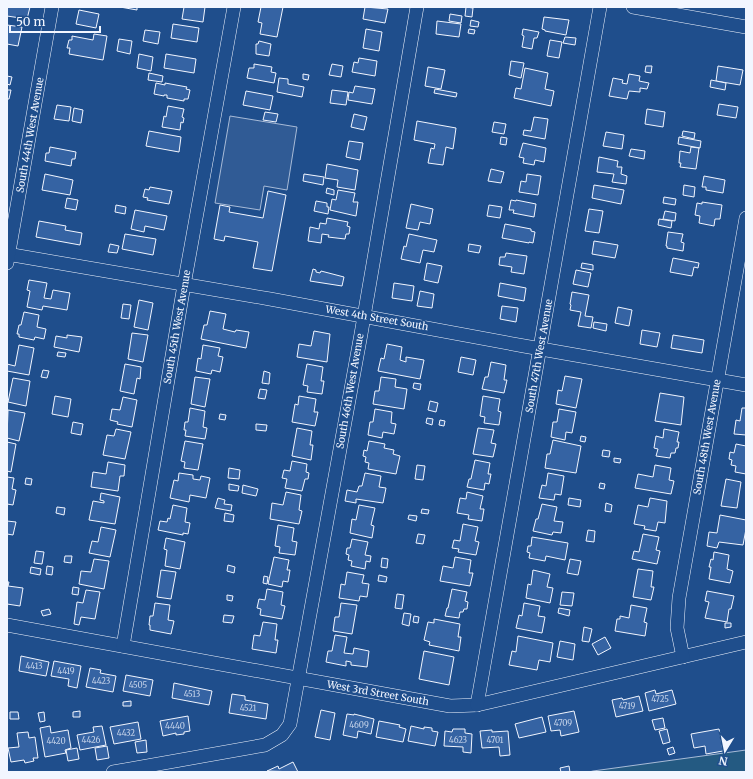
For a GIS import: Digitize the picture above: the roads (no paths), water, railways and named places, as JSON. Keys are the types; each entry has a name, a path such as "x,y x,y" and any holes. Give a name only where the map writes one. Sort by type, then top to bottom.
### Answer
{"street":[{"name":"South 44th West Avenue","path":"8,257 52,7"},
{"name":"South 45th West Avenue","path":"123,646 184,285 234,7"},
{"name":"South 46th West Avenue","path":"113,772 265,744 282,735 290,724 418,7"},
{"name":"South 47th West Avenue","path":"477,705 600,7"},
{"path":"633,7 746,27"},
{"name":"South 48th West Avenue","path":"683,657 677,628 679,598 746,218"},
{"name":"West 4th Street South","path":"8,257 364,316 746,385"},
{"name":"West 3rd Street South","path":"7,625 450,706 477,705 746,642"}]}
